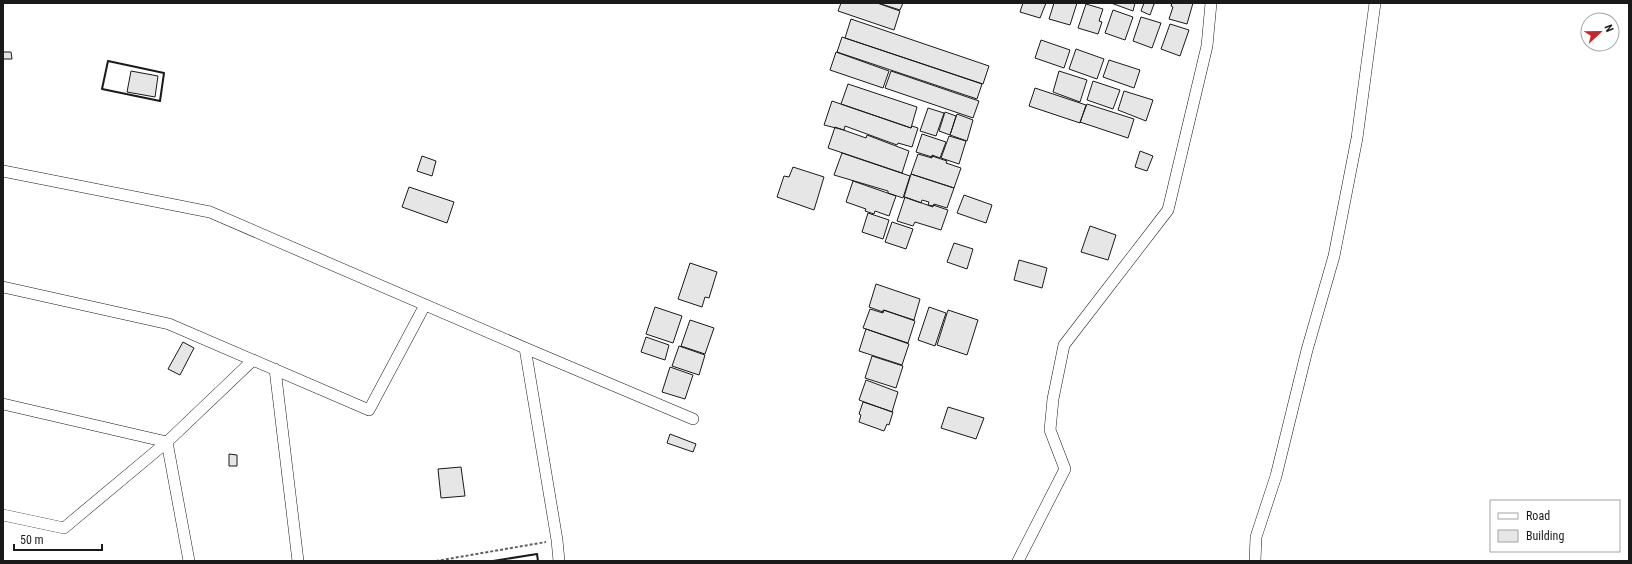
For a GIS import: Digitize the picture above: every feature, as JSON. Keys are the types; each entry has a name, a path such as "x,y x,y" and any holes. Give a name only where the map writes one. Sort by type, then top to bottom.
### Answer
{"street":[{"path":"1018,561 1065,469 1050,430 1053,399 1064,345 1168,210 1207,46 1211,3"},
{"path":"1254,561 1256,537 1276,476 1307,350 1334,256 1357,138 1375,3"},
{"path":"3,171 210,212 524,348 693,419"},
{"path":"3,287 169,324 369,410 425,305"},
{"path":"524,348 557,540 559,561"},
{"path":"3,515 64,528 167,442 253,360"},
{"path":"275,369 298,561"},
{"path":"3,404 167,442"},
{"path":"167,442 189,561"}],"path":[{"path":"436,561 557,540"}],"building":[{"path":"841,3 877,3 900,11 894,30 838,11"},
{"path":"878,3 903,3 900,10"},
{"path":"1023,3 1046,3 1040,18 1020,12"},
{"path":"1054,3 1077,3 1070,25 1049,19"},
{"path":"1111,3 1135,3 1133,11"},
{"path":"1144,3 1156,3 1154,4 1150,15 1141,11"},
{"path":"1172,3 1193,3 1187,24 1169,19 1173,7 1171,6"},
{"path":"1086,4 1103,9 1099,21 1102,22 1098,34 1078,28"},
{"path":"1113,10 1133,17 1125,40 1105,33"},
{"path":"1141,17 1161,23 1152,48 1133,41"},
{"path":"851,19 989,66 983,84 845,38"},
{"path":"1170,24 1189,30 1180,56 1161,49"},
{"path":"842,37 982,84 977,99 837,52"},
{"path":"1041,40 1070,50 1064,68 1035,58"},
{"path":"1076,49 1104,59 1097,79 1069,69"},
{"path":"3,52 11,52 12,59 3,59"},
{"path":"836,52 889,71 883,88 830,70"},
{"path":"1109,60 1140,70 1134,88 1103,77"},
{"path":"131,71 158,76 155,97 127,92"},
{"path":"891,71 979,101 973,118 885,88"},
{"path":"1059,71 1087,80 1080,102 1053,92"},
{"path":"1093,81 1120,90 1113,109 1087,100"},
{"path":"848,84 917,107 911,128 841,104"},
{"path":"1035,88 1086,105 1080,123 1029,106"},
{"path":"1124,91 1153,100 1146,121 1118,110"},
{"path":"832,101 911,128 912,126 918,128 912,147 898,143 897,145 845,126 844,130 824,125"},
{"path":"1087,104 1134,119 1128,138 1080,122"},
{"path":"928,108 944,113 936,136 920,131"},
{"path":"945,112 956,116 950,135 939,131"},
{"path":"957,114 973,120 967,141 950,135"},
{"path":"835,127 866,138 867,135 909,151 902,173 828,148"},
{"path":"922,134 946,142 940,158 916,152"},
{"path":"949,136 966,141 959,164 941,158"},
{"path":"1140,151 1153,156 1147,171 1135,167"},
{"path":"842,153 910,176 903,198 888,193 888,191 834,175"},
{"path":"918,154 932,158 932,156 961,168 954,188 911,174"},
{"path":"422,156 436,161 432,176 417,171"},
{"path":"793,167 824,177 814,210 777,197 784,176 789,177"},
{"path":"911,174 954,188 947,208 934,204 933,206 928,205 929,202 922,200 921,203 904,197"},
{"path":"853,181 896,196 889,216 875,211 874,214 865,211 866,209 846,202"},
{"path":"409,187 454,202 447,223 402,207"},
{"path":"964,195 992,205 986,223 957,213"},
{"path":"905,197 933,207 933,205 948,210 941,230 915,222 913,226 897,221"},
{"path":"868,213 889,220 883,239 862,232"},
{"path":"892,222 913,229 906,249 885,242"},
{"path":"1090,226 1116,235 1108,260 1081,252"},
{"path":"954,243 973,249 967,269 947,262"},
{"path":"1019,260 1047,268 1042,288 1014,280"},
{"path":"690,263 717,272 709,298 705,297 702,307 678,299"},
{"path":"876,284 920,299 914,320 869,307"},
{"path":"655,307 682,316 673,343 646,334"},
{"path":"929,307 946,313 935,346 918,340"},
{"path":"870,309 883,313 884,310 915,321 908,343 863,328"},
{"path":"948,310 978,320 967,355 937,345"},
{"path":"690,320 714,328 705,354 681,346"},
{"path":"866,329 909,344 902,365 859,351"},
{"path":"646,337 669,345 665,360 641,352"},
{"path":"183,342 194,348 180,375 168,369"},
{"path":"679,346 705,355 699,375 672,366"},
{"path":"872,356 903,366 896,388 865,378"},
{"path":"670,367 693,375 685,399 662,392"},
{"path":"866,380 898,392 892,412 859,400"},
{"path":"863,402 893,412 889,425 887,424 884,431 859,422 861,415 859,414"},
{"path":"948,407 984,418 976,439 941,428"},
{"path":"670,434 696,444 693,452 667,443"},
{"path":"229,454 237,455 237,466 229,466"},
{"path":"461,467 465,496 441,498 438,469"}],"wall":[{"path":"108,61 164,73 160,101 102,89 108,61"},
{"path":"493,561 537,554 538,561"}]}
